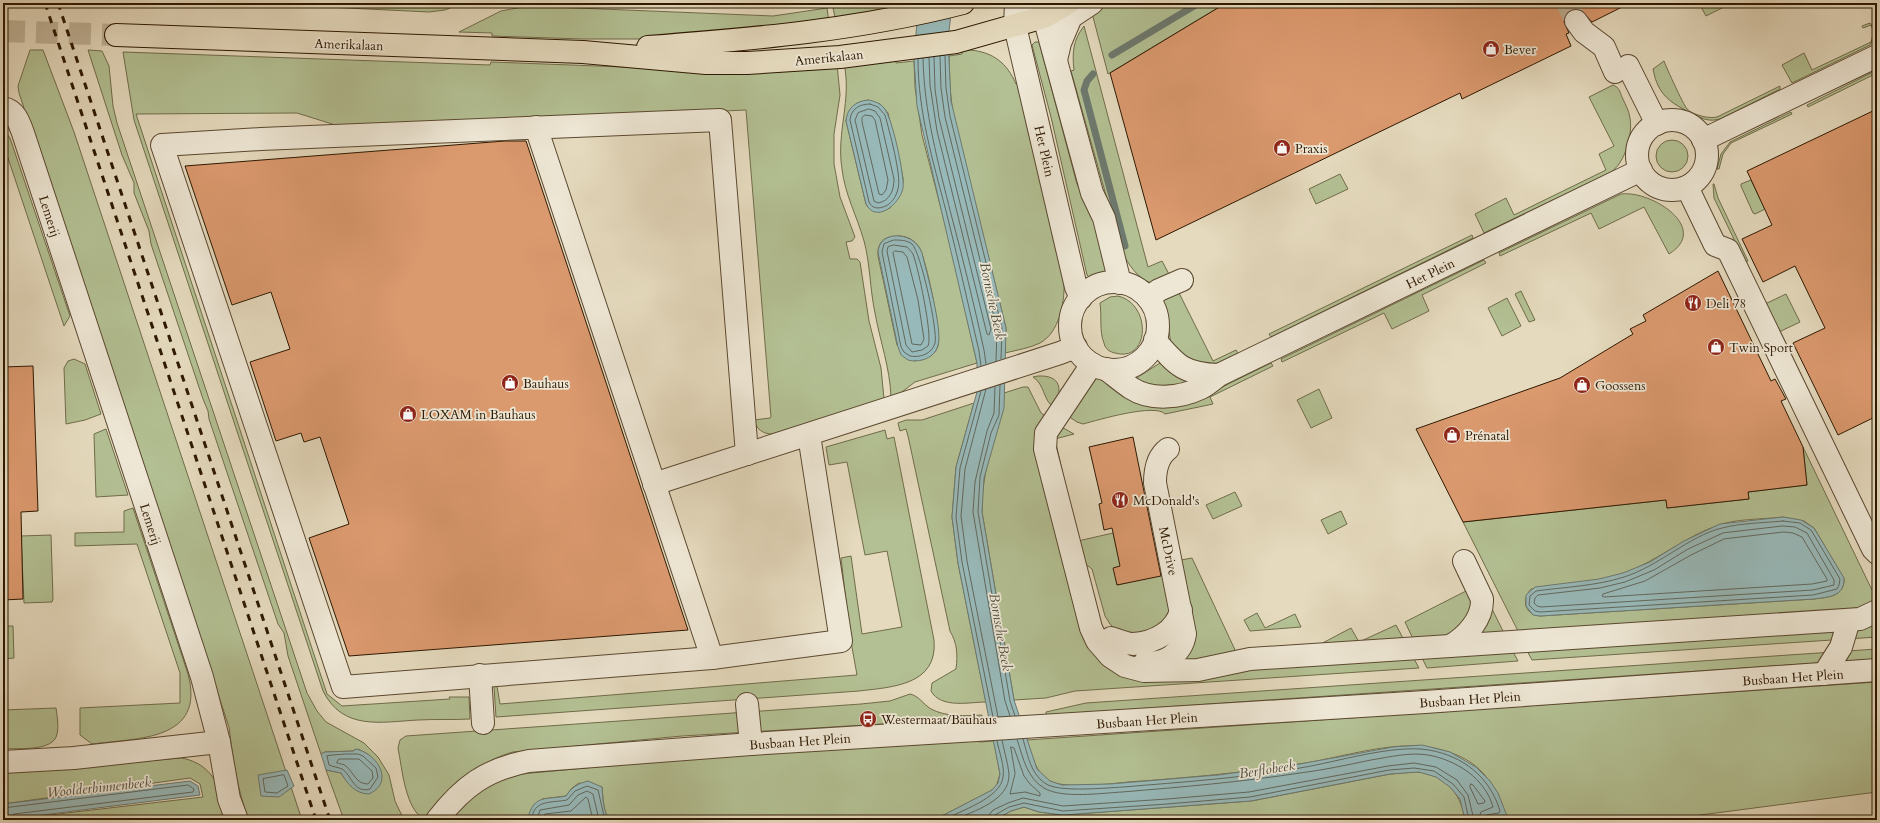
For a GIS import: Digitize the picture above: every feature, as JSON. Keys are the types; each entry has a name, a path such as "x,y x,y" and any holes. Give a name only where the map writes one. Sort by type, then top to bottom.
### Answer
{"main road":[{"name":"Amerikalaan","path":"583,52 767,38 911,16 963,3"},
{"name":"Amerikalaan","path":"116,35 583,52 706,63 747,63 800,61 905,50 956,42 1015,26 1037,10 1068,3"}],"street":[{"name":"Het Plein","path":"1016,3 1015,26 1076,287 1081,298"},
{"path":"1056,60 1060,43 1071,17 1092,3"},
{"path":"1037,10 1056,60 1092,193 1104,218 1120,283"},
{"path":"1576,21 1584,32 1604,48 1622,69 1656,124"},
{"path":"1703,140 1877,56"},
{"name":"Lemerij","path":"3,108 9,109 18,119 23,133 202,677 219,742 230,799 237,820"},
{"path":"747,454 720,120 261,139 162,145 344,687 480,675 712,658 841,642 809,435"},
{"path":"1670,121 1682,122 1696,130 1703,140 1707,156 1705,168 1699,178 1686,187 1674,190 1662,189 1652,184 1641,170 1637,160 1639,143 1645,133 1656,124 1670,121"},
{"path":"536,127 712,658"},
{"name":"Het Plein","path":"1099,366 1136,391 1162,396 1189,393 1202,388 1218,375 1641,170"},
{"path":"1686,187 1715,245 1728,250 1847,497 1873,549 1877,553"},
{"path":"1148,298 1159,290 1182,280"},
{"path":"1110,283 1120,283 1138,290 1148,298 1157,319 1155,340 1148,353 1138,363 1118,370 1099,366 1080,353 1071,333 1071,319 1081,298 1096,286 1110,283"},
{"path":"1155,340 1172,360 1180,366 1200,374 1218,375"},
{"path":"654,484 809,435 1076,347"},
{"path":"1099,366 1046,433 1044,440 1073,562 1091,628 1097,641 1110,656 1125,666 1144,671 1198,670 1250,659 1849,620 1860,619 1877,611"},
{"name":"McDrive","path":"1073,562 1089,575 1104,629 1122,650 1137,660 1149,663 1162,662 1176,653 1184,641 1185,631 1182,610 1155,483 1157,467 1163,453 1168,449"},
{"path":"1450,646 1462,639 1470,630 1482,604 1482,599 1464,561"},
{"path":"1824,674 1841,647 1849,620"},
{"path":"1841,647 1869,671"},
{"name":"Busbaan Het Plein","path":"437,820 453,800 478,779 511,765 529,761 751,744 984,730 1869,671"},
{"path":"480,675 483,723"},
{"path":"747,704 751,744"},
{"path":"3,762 74,758 219,742"}],"green space":[{"path":"243,3 462,3 445,10 429,12"},
{"path":"832,3 917,3 836,22"},
{"path":"1107,3 1226,3 1108,74 1092,13"},
{"path":"1699,3 1732,3 1706,16"},
{"path":"528,6 773,16 827,8 829,23 660,39 583,39 492,36 492,33 459,32 501,11"},
{"path":"1870,23 1876,33 1870,45 1792,83 1782,65 1804,53 1812,70 1871,42 1874,32 1871,25 1863,28 1862,26"},
{"path":"1084,26 1148,267 1162,261 1170,276 1151,283 1146,281 1138,274 1122,252 1071,71 1074,70 1073,52 1075,42"},
{"path":"1035,42 1039,42 1077,184 1101,229 1109,271 1090,278 1087,275 1051,117 1032,45"},
{"path":"30,50 43,50 74,132 302,820 249,820 245,809 236,774 229,727 19,93 18,86"},
{"path":"88,50 102,51 109,66 113,106 117,123 307,693 317,711 326,722 364,743 378,757 389,775 395,801 404,820 344,820 326,770 341,773 350,785 373,791 380,782 369,755 358,749 355,751 325,752 321,754 288,656 284,633 278,624 209,419 208,411 151,244 149,231 134,193 134,183 122,155"},
{"path":"970,50 986,53 998,60 1008,70 1016,84 1018,83 1064,282 1060,316 1052,332 1047,338 1036,345 1005,353 1006,328 953,115 949,56 962,54 962,51"},
{"path":"123,52 490,65 491,62 677,69 837,64 840,95 834,134 834,164 840,197 855,237 852,241 846,242 850,259 857,259 860,262 869,321 881,368 884,399 772,434 760,430 756,426 754,420 771,417 746,110 345,128 297,113 136,114 327,694 342,706 450,699 449,697 469,697 470,719 377,722 352,718 341,713 331,704 323,691 134,120"},
{"path":"896,56 896,63 914,61 915,87 922,135 952,251 977,363 915,382 898,395 891,397 887,365 873,304 866,249 846,188 842,169 841,142 846,90 844,63","holes":["868,100 880,104 888,113 903,178 903,183 890,208 879,212 868,207 866,204 846,121 847,117 857,103","899,236 913,240 919,247 933,296 938,327 938,346 934,353 921,360 914,361 897,345 878,256 879,247 883,240 886,238"]},
{"path":"1664,61 1687,109 1701,116 1717,117 1780,86 1780,89 1720,119 1706,120 1678,106 1667,98 1662,92 1658,86 1653,69"},
{"path":"1877,70 1877,73 1808,107 1807,105"},
{"path":"1613,85 1617,87 1620,92 1629,112 1631,125 1627,148 1616,168 1611,172 1484,233 1475,214 1506,198 1514,215 1606,170 1599,154 1614,146 1589,97"},
{"path":"1791,112 1792,114 1731,143 1723,154 1719,169 1717,169 1721,154 1730,142"},
{"path":"3,129 10,138 70,316 64,326 3,143"},
{"path":"1672,140 1681,143 1685,147 1688,156 1685,165 1681,169 1672,172 1663,169 1659,165 1656,156 1659,147 1663,143"},
{"path":"1340,174 1348,189 1316,204 1309,189"},
{"path":"1751,180 1765,209 1755,214 1753,213 1741,186 1741,184"},
{"path":"1713,184 1718,198 1748,261 1745,262 1714,198"},
{"path":"1621,194 1633,194 1647,198 1660,204 1672,213 1680,223 1683,233 1680,244 1669,254 1644,207 1599,229 1591,213 1500,256 1499,253"},
{"path":"1472,235 1473,238 1271,337 1269,334"},
{"path":"1484,260 1486,263 1422,295 1429,311 1392,329 1384,313 1282,362 1281,359"},
{"path":"1177,289 1213,361 1236,350 1238,353 1215,364 1192,363 1171,344 1166,310 1161,296"},
{"path":"1521,291 1535,320 1529,322 1515,294"},
{"path":"1786,294 1800,322 1779,332 1765,304"},
{"path":"1118,296 1129,301 1137,310 1141,320 1142,331 1140,341 1135,349 1127,354 1111,352 1105,347 1102,338 1100,303 1110,297"},
{"path":"1507,298 1521,326 1502,336 1488,308"},
{"path":"74,359 85,364 101,414 85,420 66,424 64,368 68,361"},
{"path":"1160,363 1189,381 1189,384 1153,386 1135,379"},
{"path":"1271,363 1273,366 1210,397 1213,404 1165,414 1159,411 1150,410 1126,413 1083,424 1065,414 1096,374 1104,379 1208,394"},
{"path":"1046,376 1056,381 1059,395 1055,408 1048,402 1040,384 1033,377"},
{"path":"1023,387 1028,387 1041,413 1048,418 1102,657 1231,668 1412,655 1419,668 1075,691 1046,698 1014,700 982,512 982,502 986,473 1002,410 1004,393"},
{"path":"1319,389 1332,418 1311,428 1297,400"},
{"path":"974,403 956,467 952,517 958,563 986,702 956,703 942,700 936,697 931,691 932,683 956,669 956,649 950,631 908,436 906,429 900,431 898,423 906,420 922,420"},
{"path":"1058,425 1074,434 1055,439 1078,541 1113,533 1121,566 1114,568 1117,585 1166,574 1174,612 1142,637 1116,630 1110,624 1105,616 1092,569 1079,559 1051,445"},
{"path":"106,429 128,495 96,497 94,434"},
{"path":"885,430 887,439 894,437 934,640 933,655 929,666 921,675 911,681 899,685 859,691 496,717 494,686 497,686 500,704 857,675 850,636 841,558 851,556 862,634 902,627 887,551 865,555 847,462 829,465 826,447"},
{"path":"1803,447 1872,590 1877,588 1877,602 1870,607 1520,635 1463,522 1666,500 1667,508 1749,499 1748,492 1807,485","holes":["1783,517 1804,521 1814,528 1844,579 1843,585 1838,593 1830,597 1540,616 1531,613 1526,606 1526,598 1531,589 1590,581 1624,573 1648,562 1695,535 1725,523 1741,520"]},
{"path":"1235,492 1242,506 1213,519 1206,505"},
{"path":"133,508 188,674 191,696 187,712 178,724 164,732 129,740 92,744 80,735 80,708 180,703 180,673 137,544 75,546 75,533 124,532 124,511"},
{"path":"1341,511 1347,524 1328,534 1321,520"},
{"path":"51,535 52,602 24,603 21,536"},
{"path":"1192,558 1236,652 1315,647 1351,628 1359,642 1396,625 1405,642 1176,662 1176,561"},
{"path":"1465,572 1474,598 1465,624 1448,637 1414,641 1405,622 1466,591 1458,575"},
{"path":"1492,609 1505,635 1476,633"},
{"path":"1257,613 1265,628 1295,614 1301,627 1250,631 1244,620"},
{"path":"1877,619 1877,637 1532,660 1525,647"},
{"path":"3,626 13,626 14,658 3,659"},
{"path":"1511,648 1518,661 1427,668 1420,654"},
{"path":"1877,649 1877,659 1046,715 1046,712 1086,703"},
{"path":"1877,682 1877,792 1662,820 1469,820 1506,816 1490,783 1476,766 1455,754 1425,747 1389,747 1299,764 1235,773 1110,784 1066,785 1050,781 1045,778 1037,768 1027,740"},
{"path":"910,694 916,696 928,707 937,712 969,716 982,715 982,718 682,736 513,752 500,756 475,769 443,797 426,820 413,808 409,799 403,777 398,748 400,740 406,736 861,704 890,701"},
{"path":"56,708 58,731 54,740 49,744 25,749 3,749 3,710"},
{"path":"994,741 1000,774 996,787 934,820 610,820 605,809 602,787 579,783 572,788 566,796 542,799 528,818 530,820 448,820 467,800 491,784 521,774 682,759"},
{"path":"182,758 193,761 210,773 220,789 231,820 7,820 203,797 200,784 190,778 3,804 3,771"},
{"path":"1414,772 1434,776 1449,786 1459,801 1465,820 994,820 1011,811 1024,807 1039,812 1063,815 1251,801 1390,774"}],"water":[{"path":"951,13 948,40 951,101 1006,328 1004,408 984,478 982,512 1014,700 1037,769 1050,781 1062,785 1110,784 1218,775 1300,764 1393,747 1422,745 1450,752 1476,767 1490,781 1498,793 1507,816 1465,820 1460,799 1450,787 1436,777 1419,772 1390,774 1251,801 1063,815 1039,812 1024,807 1011,811 994,820 934,820 992,790 998,783 1000,774 958,563 952,517 956,467 977,392 977,363 917,106 914,58 917,22"},
{"path":"868,100 881,105 887,113 891,122 902,172 903,188 901,194 893,205 887,210 881,212 870,210 866,204 846,121 848,112 853,106"},
{"path":"893,236 902,236 910,239 920,248 930,286 939,337 938,345 934,353 922,360 908,360 901,355 898,347 878,252 882,241"},
{"path":"1783,517 1801,520 1814,528 1844,578 1842,589 1835,595 1814,599 1540,616 1533,615 1526,606 1526,595 1535,587 1599,579 1623,573 1650,562 1684,541 1720,524"},
{"path":"355,749 363,751 370,756 376,761 380,768 382,775 381,782 377,789 369,794 364,794 352,788 341,773 326,770 321,754 325,752 354,751"},
{"path":"287,770 294,786 279,797 261,796 258,775"},
{"path":"190,781 198,786 200,795 3,820 3,804"},
{"path":"588,781 602,787 605,809 610,820 530,820 528,818 531,810 537,802 547,798 566,796 575,786"}],"building":[{"path":"1226,3 1630,3 1592,22 1581,10 1575,9 1569,11 1565,16 1564,22 1569,33 1566,34 1571,46 1462,99 1460,93 1156,240 1110,73"},
{"path":"1877,109 1877,416 1838,435 1793,343 1825,328 1795,266 1763,282 1742,239 1772,225 1747,171"},
{"path":"505,141 526,141 688,630 349,656 309,538 349,524 320,437 304,442 301,433 276,441 250,362 290,349 271,292 232,305 185,166"},
{"path":"1718,271 1771,381 1775,379 1786,399 1781,401 1803,447 1807,485 1748,492 1749,499 1667,508 1666,500 1463,522 1416,429 1560,378 1633,334 1630,329 1646,321 1643,315"},
{"path":"33,366 38,511 21,512 23,599 3,600 3,367"},
{"path":"1133,437 1161,576 1117,585 1113,568 1120,566 1112,528 1104,530 1099,504 1102,503 1089,447"}],"waterway":[{"path":"1112,55 1199,3"},
{"path":"1093,74 1087,81 1084,90 1125,246"}],"tunnel":[{"path":"1567,3 1576,21"},
{"path":"3,31 116,35"}],"railway":[{"path":"45,3 316,820"},
{"path":"58,3 330,820"}],"place":[{"name":"Bever","path":"1491,49"},
{"name":"Praxis","path":"1282,148"},
{"name":"Deli 78","path":"1693,303"},
{"name":"Twin Sport","path":"1716,347"},
{"name":"Bauhaus","path":"510,383"},
{"name":"Goossens","path":"1582,385"},
{"name":"LOXAM in Bauhaus","path":"408,414"},
{"name":"Prénatal","path":"1452,435"},
{"name":"McDonald's","path":"1120,500"},
{"name":"Westermaat/Bauhaus","path":"868,719"}],"water label":[{"name":"Bornsche Beek","path":"993,301"},
{"name":"Bornsche Beek","path":"1001,632"},
{"name":"Berflobeek","path":"1267,769"},
{"name":"Woolderbinnenbeek","path":"99,787"}]}
